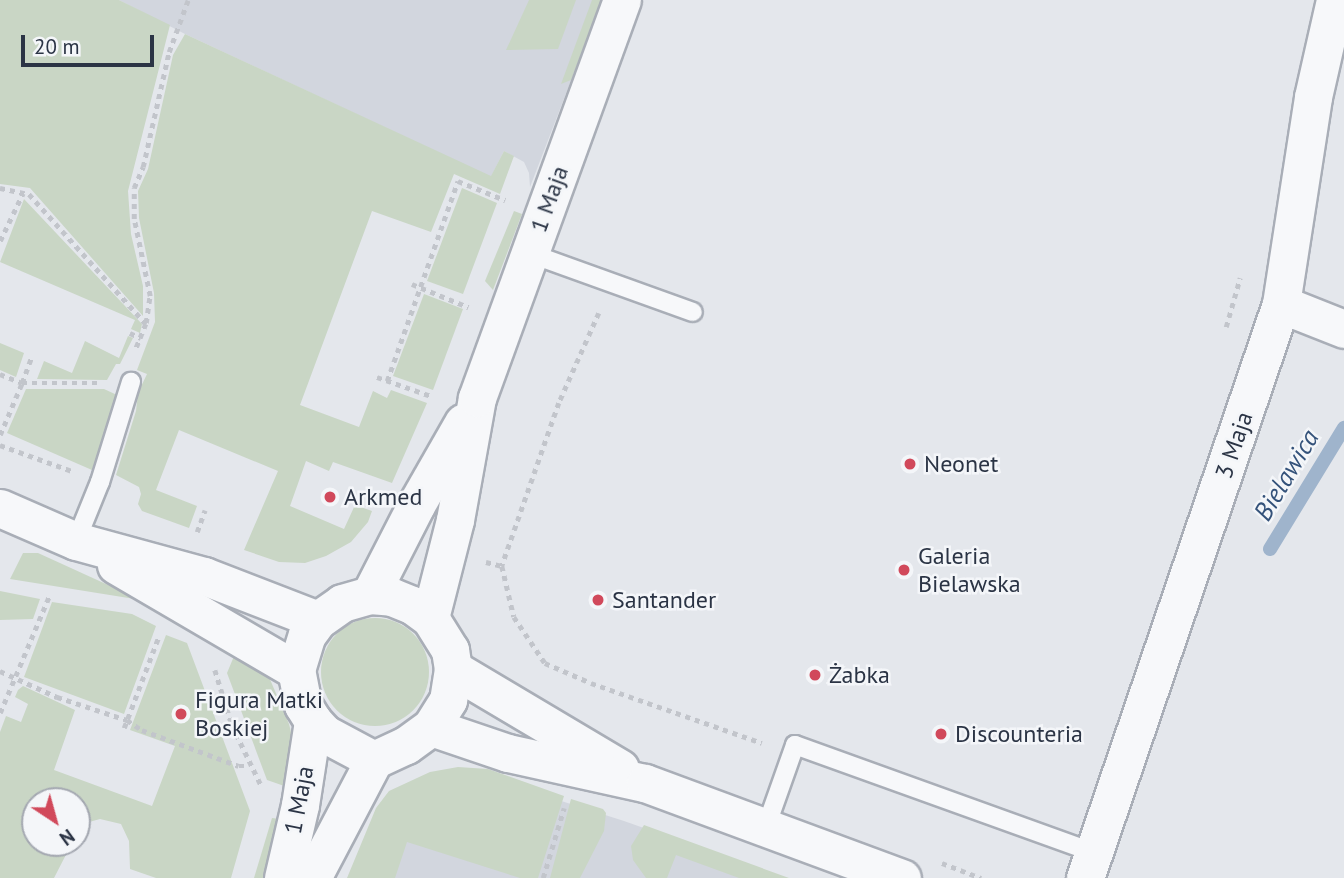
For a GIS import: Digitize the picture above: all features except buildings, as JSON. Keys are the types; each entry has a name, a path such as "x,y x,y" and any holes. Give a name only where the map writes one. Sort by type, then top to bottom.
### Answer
{"street":[{"name":"1 Maja","path":"430,618 455,520 477,398 622,0"},
{"name":"3 Maja","path":"1089,865 1281,304 1313,97 1335,0"},
{"path":"1281,304 1344,329"},
{"name":"1 Maja","path":"370,595 416,505 477,398"},
{"path":"0,508 76,541 296,670"},
{"path":"76,541 214,580 318,620"},
{"path":"370,595 393,597 412,605 430,618 446,641 453,669 448,700 431,727 413,741 374,760 325,734 303,705 296,670 307,635 318,620 342,603 370,595"},
{"path":"453,669 645,783"},
{"name":"1 Maja","path":"283,878 300,806 313,721"},
{"path":"431,727 508,753 645,783 902,878"},
{"name":"1 Maja","path":"312,878 374,760"}],"lane":[{"path":"529,254 693,312"},
{"path":"76,541 100,482 131,382"},
{"path":"766,827 795,745 1089,865"}],"path":[{"path":"132,357 146,324 150,296 134,219 134,188 143,167 169,52 188,0"},
{"path":"387,381 458,181 509,202"},
{"path":"0,188 29,194 146,324"},
{"path":"0,241 23,193"},
{"path":"612,283 559,403 502,566 514,617 545,663 591,683 792,754"},
{"path":"412,284 469,307"},
{"path":"130,333 141,338"},
{"path":"0,435 32,356"},
{"path":"0,374 22,383 100,383"},
{"path":"377,377 435,398"},
{"path":"488,563 502,566"},
{"path":"0,713 50,594"},
{"path":"124,728 160,635"},
{"path":"212,659 232,725 249,766 268,795"},
{"path":"0,671 57,697 127,720 239,766 249,766"},
{"path":"543,878 565,803"}],"shaded area":[{"path":"119,0 602,0 530,187 529,173 524,162 504,151 491,177 185,34"},
{"path":"477,774 624,821 785,878 357,878"}],"green space":[{"path":"0,0 119,0 170,25 128,191 131,234 143,286 143,316 30,188 0,184"},
{"path":"529,0 576,0 558,49 506,50"},
{"path":"592,0 602,0 571,80 561,84"},
{"path":"185,34 491,176 504,151 514,156 500,194 454,174 431,232 372,211 300,405 359,427 373,391 387,398 391,390 427,403 392,483 333,462 329,471 306,461 290,506 344,529 355,505 372,511 368,522 351,542 326,556 305,563 279,562 244,550 278,471 179,430 156,490 197,506 189,528 142,511 138,504 141,494 139,487 116,475 136,411 138,393 147,374 137,370 155,322 154,293 139,218 138,191 148,169 173,55"},
{"path":"462,188 497,203 463,294 427,281"},
{"path":"24,199 142,324 140,333 131,329 135,320 0,262"},
{"path":"514,211 522,214 493,290 485,281"},
{"path":"424,294 463,309 433,390 393,376"},
{"path":"128,336 133,338 120,364 116,364 107,380 37,379 44,361 72,373 85,341 119,358"},
{"path":"0,343 24,353 16,377 0,370"},
{"path":"26,389 104,389 117,395 92,470 7,433"},
{"path":"23,553 38,553 141,600 10,579"},
{"path":"0,591 40,599 33,619 0,620"},
{"path":"52,602 132,614 156,626 124,714 24,677"},
{"path":"375,618 405,627 413,634 420,642 429,672 420,702 413,710 405,717 375,726 345,717 337,710 330,702 321,672 330,642 337,634 345,627"},
{"path":"166,635 187,643 250,811 231,878 156,878 130,869 129,841 121,824 100,819 91,822 91,787 21,787 21,857 65,857 54,878 0,878 0,732 6,716 21,722 28,704 15,697 18,690 23,686 75,710 54,770 152,806 175,746 130,730"},
{"path":"237,649 269,677 289,724 295,748 290,788 267,780 227,673"},
{"path":"458,767 488,769 564,796 538,878 520,878 407,842 395,878 347,878 376,808 389,791 430,772"},
{"path":"571,799 603,809 606,813 604,831 580,878 550,878"},
{"path":"272,818 280,819 263,878 254,878"},
{"path":"644,825 789,878 739,878 676,855 667,878 646,878 633,860 631,846"}],"waterway":[{"name":"Bielawica","path":"1270,549 1344,428"}],"place":[{"name":"Neonet","path":"910,464"},
{"name":"Arkmed","path":"330,497"},
{"name":"Galeria Bielawska","path":"904,570"},
{"name":"Santander","path":"598,600"},
{"name":"Żabka","path":"815,675"},
{"name":"Figura Matki Boskiej","path":"181,714"},
{"name":"Discounteria","path":"941,734"}]}
